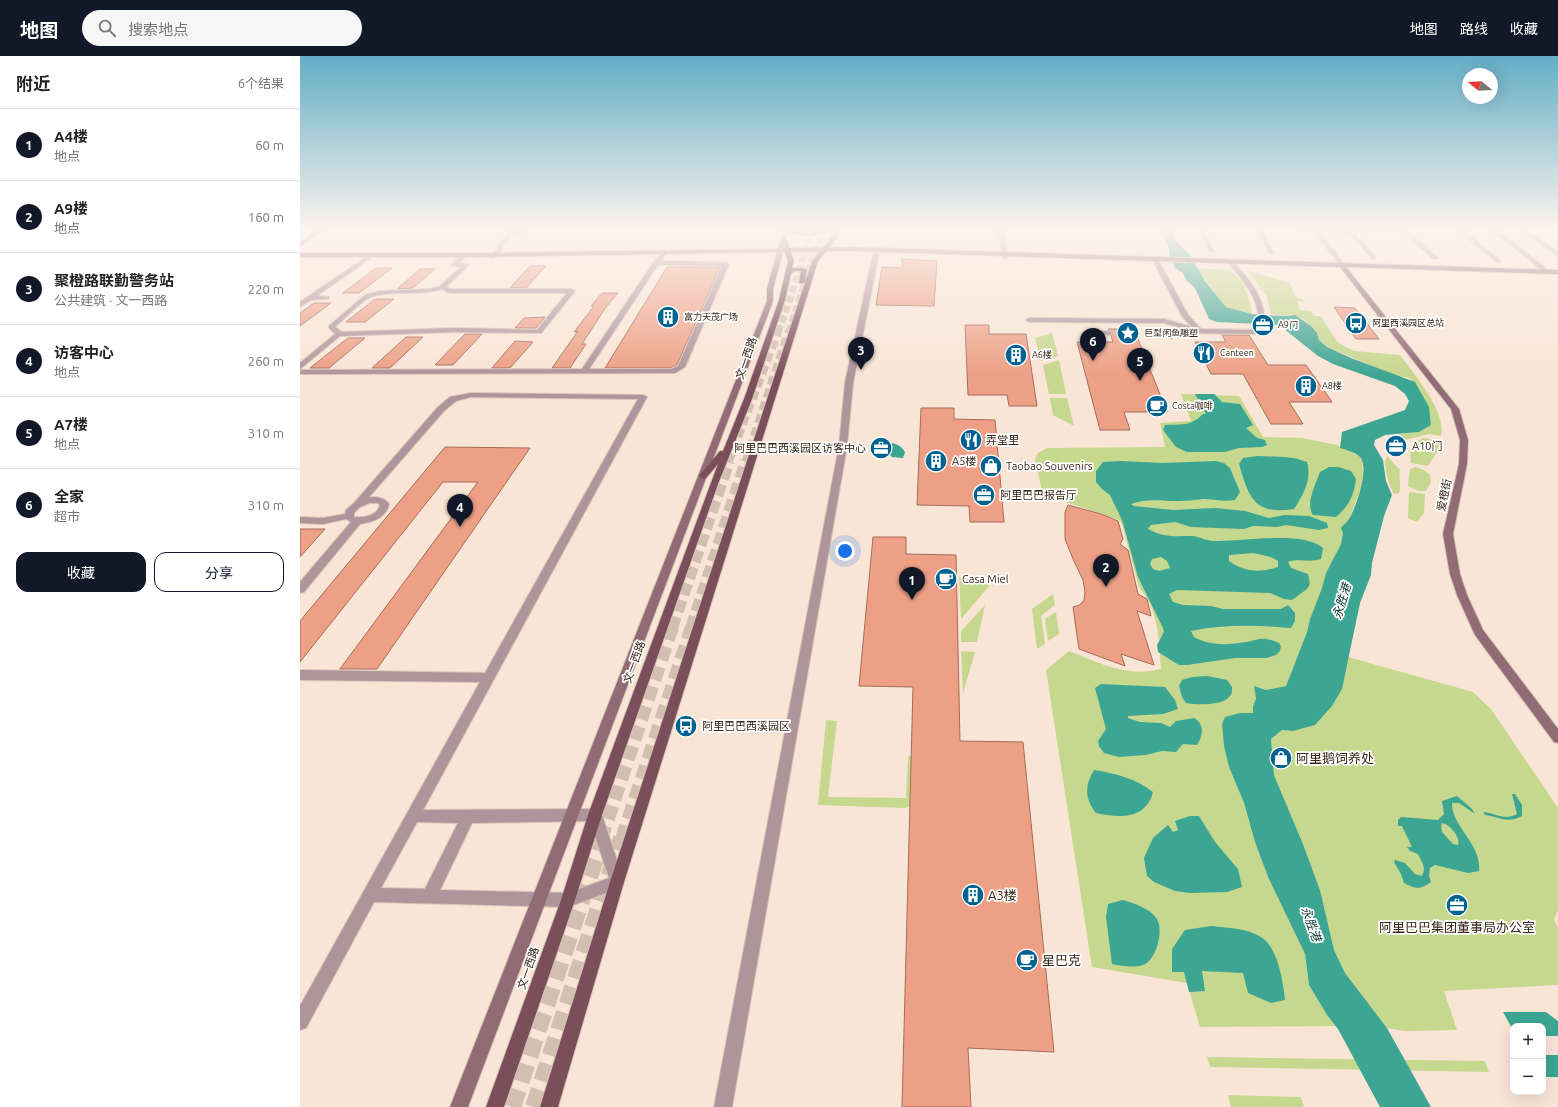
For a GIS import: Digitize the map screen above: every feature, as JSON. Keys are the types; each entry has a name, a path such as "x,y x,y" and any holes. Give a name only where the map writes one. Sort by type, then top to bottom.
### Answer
{"main road":[{"name":"文一西路","path":"495,1107 568,900 595,815 728,447 748,399 782,300 787,277"},
{"path":"802,302 800,290 803,277"},
{"path":"549,1107 617,882 810,277"},
{"path":"703,476 728,447"}],"street":[{"path":"300,305 340,277"},
{"path":"338,334 337,331 331,327 367,296 380,293 426,292 442,287 453,277"},
{"path":"584,372 647,277"},
{"path":"300,372 652,372 672,370 681,367 720,277"},
{"path":"459,1107 539,899 573,816 770,301 770,289 774,277"},
{"path":"723,1107 843,446 849,383 871,277"},
{"path":"1164,277 1185,316 1199,331"},
{"path":"1171,337 1168,331 1262,332 1263,327 1260,302 1254,288 1244,277"},
{"name":"爱橙街","path":"1352,277 1455,409 1464,440 1463,464 1448,534 1455,574 1462,595 1479,632 1558,738"},
{"path":"300,366 338,334 454,330 539,332 572,291 449,291 442,287"},
{"path":"310,298 327,298"},
{"path":"1029,320 1164,321 1199,331"},
{"path":"1102,333 1110,334"},
{"path":"300,1022 643,397 470,395 453,399 441,409 357,505 349,512 348,516"},
{"path":"348,516 350,519 357,521 375,517 383,510 385,504 380,500 375,500 357,505"},
{"path":"300,520 323,521 348,516"},
{"path":"300,590 357,521"},
{"path":"300,675 488,678"},
{"path":"370,895 568,900 617,882 595,815 468,817 413,816"},
{"path":"429,896 468,817"}],"green space":[{"path":"1203,277 1237,277 1243,284 1252,314 1226,307"},
{"path":"1252,277 1269,277 1290,283 1296,297 1307,302 1297,301 1300,310 1311,311 1314,316 1321,316 1337,342 1354,351 1400,355 1421,383 1434,405 1442,426 1441,436 1429,434 1405,440 1398,438 1400,434 1419,432 1431,425 1430,415 1417,385 1409,378 1394,375 1327,347 1319,340 1317,333 1311,326 1303,319 1290,314 1284,316 1271,314 1267,297"},
{"path":"1052,333 1058,356 1041,361 1035,338"},
{"path":"1059,360 1066,394 1049,394 1043,365"},
{"path":"1181,394 1239,396 1263,437 1302,438 1337,445 1359,456 1362,461 1363,476 1361,489 1343,533 1341,544 1326,573 1307,632 1286,686 1266,690 1259,687 1253,706 1253,713 1247,713 1222,724 1229,767 1244,803 1255,842 1268,877 1305,954 1309,985 1327,1015 1336,1026 1200,1027 1187,983 1092,967 1046,670 1069,651 1114,668 1137,672 1161,669 1157,626 1151,605 1139,587 1122,524 1119,520 1054,498 1042,491 1035,459 1038,453 1047,448 1165,447 1160,423 1191,421"},
{"path":"1050,398 1067,398 1074,426 1053,415"},
{"path":"1423,438 1430,439 1439,444 1437,452 1428,466 1411,463 1410,453 1414,443"},
{"path":"1387,456 1400,470 1399,493 1394,494 1388,480 1385,465"},
{"path":"1415,467 1424,470 1430,475 1431,482 1426,491 1419,491 1408,486 1410,469"},
{"path":"1409,492 1425,494 1424,513 1417,522 1408,518"},
{"path":"959,577 990,585 961,619"},
{"path":"1053,594 1055,605 1041,616 1045,644 1037,649 1032,609"},
{"path":"985,605 977,642 961,642 961,631"},
{"path":"1056,612 1059,634 1048,641 1045,619"},
{"path":"961,651 975,652 963,693"},
{"path":"1348,657 1473,692 1491,709 1558,808 1558,910 1554,919 1558,928 1558,985 1444,991 1457,1030 1405,1031 1387,1028 1345,973 1334,950 1320,890 1303,844 1274,775 1271,739 1282,730 1298,729 1311,725 1321,718 1335,697"},
{"path":"826,720 837,721 828,797 906,798 908,756 914,756 913,805 904,808 818,805"},
{"path":"1207,1057 1485,1061 1489,1072 1210,1067"},
{"path":"1228,1095 1301,1097 1304,1107 1231,1107"}],"water":[{"name":"永胜港","path":"1185,277 1203,277 1226,307 1252,314 1284,316 1295,315 1311,326 1317,333 1319,340 1327,347 1351,358 1415,382 1429,407 1431,425 1419,432 1385,435 1375,440 1374,445 1383,460 1386,481 1392,495 1384,516 1372,563 1371,575 1360,603 1342,689 1332,706 1315,725 1293,731 1282,730 1271,739 1274,775 1303,844 1320,890 1334,950 1345,973 1387,1028 1431,1107 1380,1107 1338,1029 1327,1015 1309,985 1305,954 1268,877 1255,842 1244,803 1229,767 1224,746 1222,724 1225,717 1240,713 1253,713 1253,706 1256,698 1254,686 1266,690 1286,686 1307,632 1326,573 1341,544 1343,533 1341,528 1352,513 1363,479 1363,463 1360,457 1350,451 1340,448 1342,432 1405,410 1409,401 1405,394 1395,386 1333,364 1318,356 1279,325 1217,322 1209,319 1195,288"},
{"path":"1195,394 1214,394 1222,402 1240,404 1253,425 1246,428 1257,438 1265,440 1267,445 1262,447 1239,448 1225,452 1187,452 1176,447 1163,430 1165,425 1181,425 1190,423 1203,414 1206,414"},
{"path":"892,443 898,445 904,450 905,452 903,458 892,457 887,451 888,444"},
{"path":"1257,456 1288,457 1307,462 1308,480 1301,498 1294,509 1270,509 1255,502 1250,495 1239,464 1243,458"},
{"path":"1121,461 1162,463 1216,461 1224,463 1230,468 1240,492 1235,500 1149,500 1131,504 1134,506 1173,510 1215,508 1245,511 1269,518 1285,515 1309,516 1327,523 1328,528 1319,530 1286,525 1277,527 1253,526 1244,529 1191,527 1175,522 1151,525 1148,529 1159,534 1193,536 1211,541 1271,538 1301,539 1323,548 1321,559 1313,561 1296,560 1288,562 1291,568 1308,574 1310,584 1307,589 1292,600 1284,599 1270,593 1177,590 1169,594 1173,602 1183,605 1211,606 1223,609 1281,609 1288,605 1295,613 1295,621 1291,628 1241,626 1215,627 1191,631 1194,637 1200,640 1219,644 1233,644 1269,639 1279,643 1281,646 1280,651 1276,655 1266,658 1235,658 1179,665 1158,652 1157,645 1164,632 1163,628 1138,577 1122,520 1110,495 1096,482 1096,471 1103,462","holes":["1253,553 1271,557 1278,561 1278,567 1259,571 1246,569 1229,561 1229,555","1161,557 1167,561 1170,568 1159,571 1153,569 1150,564 1152,559"]},
{"path":"1329,467 1338,467 1351,471 1356,479 1354,490 1348,504 1336,517 1313,515 1310,505 1314,488 1320,472"},
{"path":"1207,676 1227,680 1232,687 1231,695 1222,702 1202,704 1186,703 1182,697 1179,686 1182,680 1192,677"},
{"path":"1101,684 1165,687 1175,700 1178,709 1163,714 1128,716 1128,718 1140,722 1161,723 1170,727 1176,721 1194,718 1200,723 1202,730 1201,738 1197,745 1183,744 1176,752 1162,751 1146,755 1119,757 1104,753 1099,746 1098,741 1106,729 1095,688"},
{"path":"1094,770 1133,780 1147,787 1153,792 1149,801 1144,808 1130,815 1114,816 1096,813 1089,802 1087,792 1089,781"},
{"path":"1512,794 1515,794 1522,805 1522,816 1508,820 1485,815 1483,812 1504,817 1517,814"},
{"path":"1457,796 1472,809 1475,814 1459,803 1452,803 1456,820 1476,852 1479,861 1479,871 1468,873 1435,865 1430,868 1429,876 1431,882 1418,888 1411,886 1404,883 1394,862 1395,860 1405,863 1415,874 1422,876 1424,870 1423,864 1418,854 1410,851 1407,847 1412,847 1402,826 1398,826 1398,820 1401,817 1438,820 1444,814 1442,801","holes":["1442,823 1456,835 1459,842 1458,845 1453,844 1442,832"]},
{"path":"1190,816 1199,816 1215,842 1238,869 1242,887 1227,892 1190,893 1175,891 1154,882 1147,876 1144,858 1153,838 1168,825 1173,832 1178,830 1175,821"},
{"path":"1123,900 1142,907 1150,912 1157,919 1159,924 1160,931 1158,945 1152,958 1143,965 1131,967 1112,964 1106,917 1108,904"},
{"path":"1211,926 1248,931 1262,937 1267,942 1275,954 1282,977 1285,1000 1271,1003 1248,993 1243,973 1202,971 1205,991 1189,992 1184,972 1172,972 1172,949 1185,930"},
{"path":"1503,1012 1546,1012 1558,1021 1558,1036 1546,1036 1546,1023 1510,1023 1510,1025"},
{"path":"1546,1055 1558,1055 1558,1077 1546,1077"}],"building":[{"path":"364,277 380,277 359,293 343,293"},
{"path":"411,277 426,277 413,288 397,289"},
{"path":"520,277 536,277 526,288 510,288"},
{"name":"富力天茂广场","path":"661,277 716,277 677,365 671,368 605,368"},
{"path":"880,277 936,277 934,306 876,305"},
{"path":"602,293 618,293 606,307 582,344 586,344 570,368 552,368 578,331 574,332 594,306 591,306"},
{"path":"375,299 394,299 365,322 346,322"},
{"path":"314,303 331,303 300,326 300,313"},
{"name":"阿里西溪园区总站","path":"1334,307 1355,308 1379,339 1356,339"},
{"path":"545,317 536,328 515,328 524,318"},
{"name":"A6楼","path":"965,325 989,325 989,334 1026,334 1037,406 1009,406 1007,395 968,395"},
{"path":"1108,329 1134,329 1167,412 1124,412 1130,430 1100,430 1077,342 1113,342 1111,336 1114,333"},
{"path":"465,334 482,334 453,365 435,365"},
{"name":"A8楼","path":"1222,335 1249,335 1268,365 1306,365 1332,402 1289,402 1303,424 1271,424 1243,374 1211,374 1195,342 1226,342"},
{"path":"406,337 423,337 390,368 372,368"},
{"path":"348,338 365,338 329,368 310,368"},
{"path":"515,341 533,342 510,368 492,368"},
{"name":"A5楼","path":"921,408 954,408 954,419 995,420 1004,522 970,522 969,506 917,505"},
{"path":"445,447 530,448 377,669 340,669 478,482 443,482 300,662 300,621"},
{"path":"1068,505 1101,514 1118,521 1123,539 1120,544 1128,550 1138,594 1147,599 1151,616 1137,611 1154,665 1121,654 1125,666 1079,649 1073,607 1080,605 1084,600 1085,592 1083,580 1065,539 1065,512"},
{"path":"300,529 325,529 300,557"},
{"name":"A3楼","path":"873,537 906,537 906,554 956,555 960,741 1023,742 1054,1052 968,1048 971,1107 902,1107 913,687 859,686"}],"tunnel":[{"path":"778,332 797,277"},
{"path":"789,332 807,277"},
{"path":"728,462 778,331"},
{"path":"746,462 789,331"},
{"path":"672,628 729,461"},
{"path":"691,628 746,461"},
{"path":"601,839 672,627"},
{"path":"622,839 692,627"},
{"path":"512,1107 602,838"},
{"path":"534,1107 622,838"}],"place":[{"name":"富力天茂广场","path":"668,317"},
{"name":"阿里西溪园区总站","path":"1356,323"},
{"name":"A9门","path":"1263,325"},
{"name":"巨型闲鱼雕塑","path":"1128,333"},
{"name":"Canteen","path":"1204,353"},
{"name":"A6楼","path":"1016,355"},
{"name":"全家","path":"1093,361"},
{"name":"聚橙路联勤警务站","path":"861,370"},
{"name":"A7楼","path":"1140,381"},
{"name":"A8楼","path":"1306,386"},
{"name":"Costa咖啡","path":"1157,406"},
{"name":"弄堂里","path":"971,440"},
{"name":"A10门","path":"1396,446"},
{"name":"阿里巴巴西溪园区访客中心","path":"881,448"},
{"name":"A5楼","path":"936,461"},
{"name":"Taobao Souvenirs","path":"991,466"},
{"name":"阿里巴巴报告厅","path":"984,495"},
{"name":"访客中心","path":"460,527"},
{"name":"Casa Miel","path":"946,579"},
{"name":"A9楼","path":"1106,587"},
{"name":"A4楼","path":"912,600"},
{"name":"阿里巴巴西溪园区","path":"686,726"},
{"name":"阿里鹅饲养处","path":"1281,758"},
{"name":"A3楼","path":"973,895"},
{"name":"阿里巴巴集团董事局办公室","path":"1457,905"},
{"name":"星巴克","path":"1027,960"}]}
